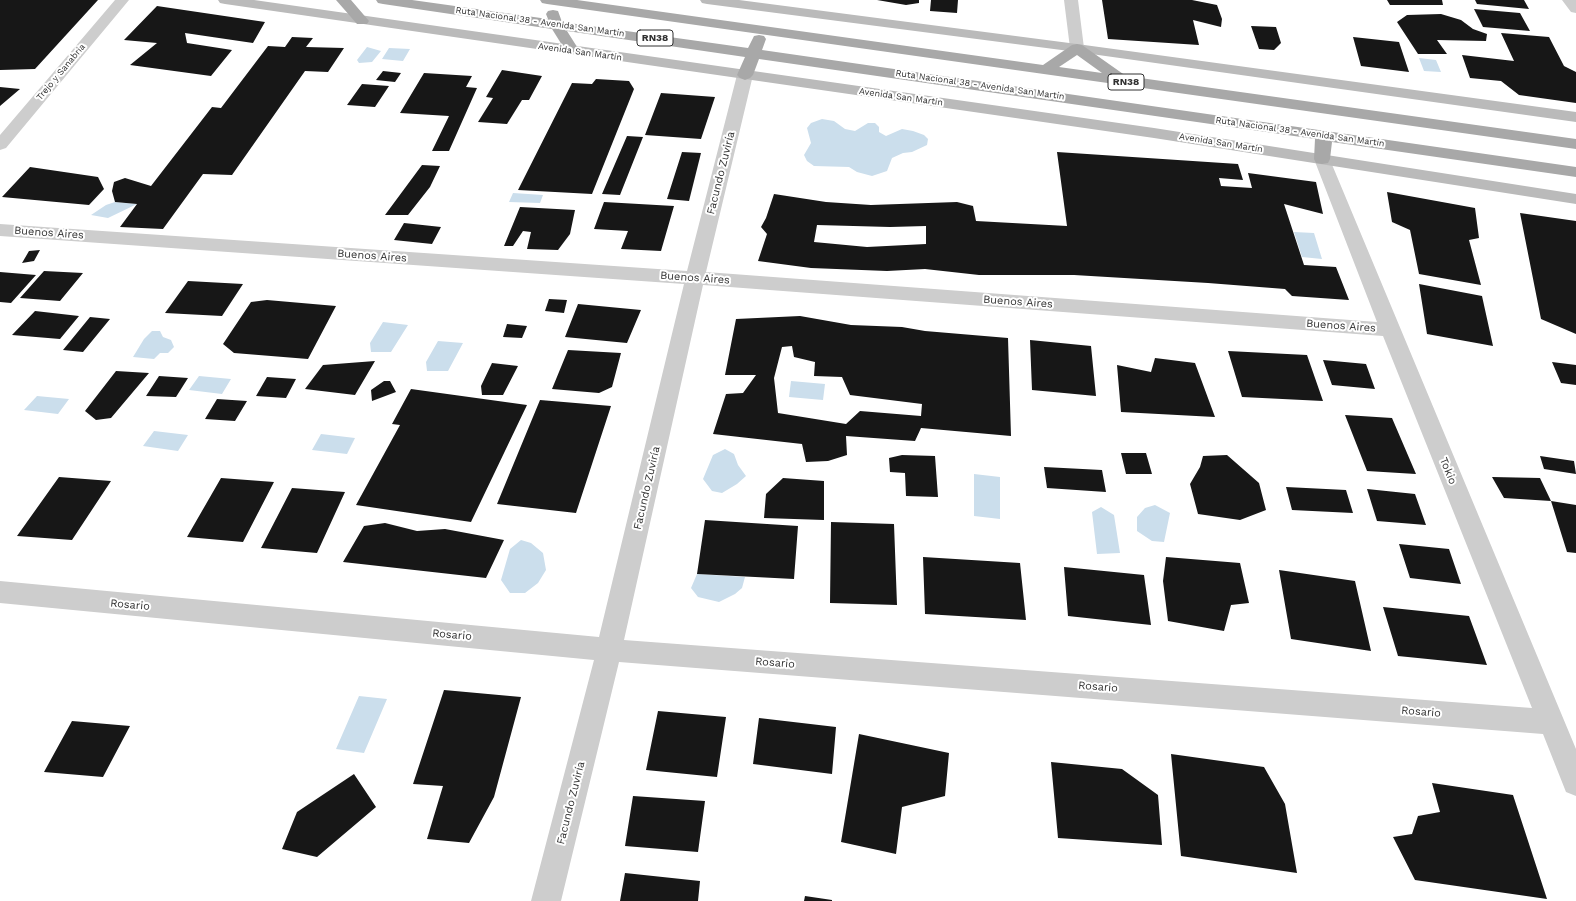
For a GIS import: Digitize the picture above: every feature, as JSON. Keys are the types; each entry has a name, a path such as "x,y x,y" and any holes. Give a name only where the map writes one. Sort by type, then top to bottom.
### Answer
{"main road":[{"name":"Avenida San Martín","path":"225,0 362,21 1139,130 1576,199"},
{"path":"343,0 362,21"},
{"name":"Ruta Nacional 38 - Avenida San Martín","path":"383,0 754,52 1576,172"},
{"path":"461,0 521,8 532,7 547,0 556,24 572,50"},
{"name":"RN38","path":"547,0 1576,144"},
{"path":"655,0 677,18"},
{"path":"707,0 1078,48 1576,117"},
{"path":"745,75 763,31"},
{"path":"1045,70 1078,48"},
{"path":"1078,48 1123,81"},
{"path":"1322,159 1324,135"},
{"path":"1386,145 1415,135 1576,159"}],"street":[{"name":"Trejo y Sanabria","path":"0,145 122,0"},
{"path":"1072,0 1078,48"},
{"path":"1569,0 1576,9"},
{"name":"Facundo Zuviría","path":"546,901 609,650 695,278 745,75"},
{"path":"0,121 18,123"},
{"name":"Tokio","path":"1322,159 1390,330 1576,782"},
{"name":"Buenos Aires","path":"0,230 695,278 1390,330"},
{"name":"Rosario","path":"0,592 609,650 1551,722"}],"water":[{"path":"367,47 381,51 372,62 359,63 357,60"},
{"path":"389,48 410,49 403,61 382,59"},
{"path":"1419,58 1436,60 1441,72 1424,71"},
{"path":"822,119 834,121 845,129 855,131 868,123 875,123 879,127 879,132 886,136 902,129 913,131 924,135 928,139 927,145 912,152 903,153 892,158 887,171 872,176 857,172 849,167 814,166 807,161 804,155 811,143 807,128 811,123"},
{"path":"513,193 543,195 540,203 509,202"},
{"path":"115,202 137,204 108,218 91,215 106,205"},
{"path":"1294,232 1314,233 1322,259 1302,257"},
{"path":"383,322 408,325 391,352 371,352 370,343"},
{"path":"152,331 160,331 163,337 171,340 174,347 168,353 160,353 154,359 133,357 144,339"},
{"path":"438,341 463,343 448,371 427,371 426,362"},
{"path":"199,376 231,379 222,394 189,390"},
{"path":"791,381 825,384 823,400 789,397"},
{"path":"37,396 69,399 58,414 24,410"},
{"path":"154,431 188,435 178,451 143,446"},
{"path":"321,434 355,438 347,454 312,450"},
{"path":"725,449 734,454 738,465 746,476 737,484 722,493 712,491 703,479 713,455"},
{"path":"974,474 1000,477 1000,519 974,516"},
{"path":"1155,505 1170,513 1164,542 1152,541 1137,531 1137,517 1145,508"},
{"path":"1101,507 1114,515 1120,553 1097,554 1092,512"},
{"path":"521,540 531,543 543,553 546,570 538,583 525,593 510,593 501,580 510,549"},
{"path":"697,574 745,577 742,588 735,594 719,602 698,597 691,588"},
{"path":"359,696 387,699 364,753 336,749"}],"building":[{"path":"0,0 98,0 35,69 0,70"},
{"path":"877,0 919,0 919,3 906,5"},
{"path":"931,0 958,0 957,13 930,11"},
{"path":"1102,0 1192,0 1217,5 1222,19 1221,27 1193,20 1199,45 1108,39"},
{"path":"1387,0 1442,0 1443,5 1390,5"},
{"path":"1475,0 1524,0 1529,9 1477,4"},
{"path":"157,6 265,22 253,43 185,33 187,43 232,50 211,76 130,65 157,43 124,40"},
{"path":"1474,9 1520,13 1530,31 1483,27"},
{"path":"1441,14 1461,20 1473,29 1487,34 1486,41 1437,40 1447,54 1418,54 1397,22 1407,15"},
{"path":"1251,26 1276,27 1281,43 1274,50 1259,49"},
{"path":"1501,33 1549,37 1564,66 1576,72 1576,103 1519,95 1501,81 1470,78 1462,55 1514,61"},
{"path":"292,37 313,38 306,47 344,48 328,72 305,71 232,175 203,174 163,229 120,227 137,204 115,202 112,191 114,182 125,178 151,186 212,107 221,108 268,46 285,47"},
{"path":"1353,37 1399,42 1409,72 1361,66"},
{"path":"502,70 542,76 529,100 522,100 507,124 478,122 493,98 486,97"},
{"path":"383,71 401,73 395,82 376,80"},
{"path":"424,73 472,76 466,87 477,88 449,151 432,151 449,116 400,113"},
{"path":"596,79 629,81 634,89 592,194 518,190 572,83 592,84"},
{"path":"362,84 389,86 375,107 347,105"},
{"path":"0,87 20,89 0,106"},
{"path":"661,93 715,97 701,139 645,135"},
{"path":"627,136 643,137 620,195 602,194"},
{"path":"682,152 701,153 689,201 667,199"},
{"path":"1057,152 1238,164 1243,180 1219,178 1221,186 1252,188 1248,173 1316,182 1323,214 1284,204 1304,265 1336,267 1349,300 1292,296 1285,289 1208,283 1074,275 979,275 925,269 887,271 811,268 758,261 767,234 761,227 766,218 774,194 826,202 871,205 957,202 973,206 976,221 1067,226","holes":["817,225 890,227 926,226 926,244 867,247 814,242"]},
{"path":"422,165 440,166 430,187 408,215 385,215"},
{"path":"30,167 98,177 104,189 89,205 2,197"},
{"path":"1387,192 1475,208 1479,238 1469,240 1481,285 1419,274 1410,230 1392,222"},
{"path":"604,202 674,206 661,251 621,249 628,231 594,229"},
{"path":"520,207 575,210 570,234 558,250 527,249 531,232 523,231 513,246 504,246"},
{"path":"1520,213 1576,221 1576,334 1541,319"},
{"path":"404,223 441,227 432,244 394,240"},
{"path":"40,250 34,261 22,263 29,251"},
{"path":"44,271 83,273 60,301 20,298"},
{"path":"0,272 36,275 11,303 0,302"},
{"path":"188,281 243,284 222,316 165,313"},
{"path":"1419,284 1482,296 1493,346 1427,334"},
{"path":"549,299 567,300 564,313 545,311"},
{"path":"267,300 336,306 308,359 234,353 223,344 251,302"},
{"path":"578,304 641,310 627,343 565,337"},
{"path":"35,311 79,316 60,339 12,335"},
{"path":"800,316 851,325 902,327 925,331 1008,338 1011,436 921,428 915,441 846,436 847,455 828,461 806,462 802,444 713,434 726,394 743,393 756,375 725,375 736,319","holes":["792,346 794,357 815,362 814,376 842,377 850,395 922,404 921,416 860,411 846,424 778,413 774,378 782,347"]},
{"path":"90,317 110,319 83,352 63,350"},
{"path":"507,324 527,326 522,338 503,337"},
{"path":"1030,340 1091,346 1096,396 1032,390"},
{"path":"568,350 621,353 612,387 599,393 552,389"},
{"path":"1228,351 1307,355 1323,401 1242,397"},
{"path":"1155,358 1195,363 1215,417 1121,412 1117,365 1151,372"},
{"path":"1323,360 1366,364 1375,389 1332,385"},
{"path":"375,361 355,395 305,389 323,365"},
{"path":"1552,362 1576,365 1576,385 1561,383"},
{"path":"492,363 518,366 503,395 482,395 481,386"},
{"path":"116,371 149,373 111,418 96,420 85,411"},
{"path":"159,376 188,378 176,397 146,396"},
{"path":"267,377 296,379 286,398 256,396"},
{"path":"384,381 390,381 396,392 372,401 371,390"},
{"path":"411,389 527,405 471,522 356,505 400,425 392,424"},
{"path":"217,399 247,401 235,421 205,419"},
{"path":"540,400 611,406 576,513 497,504"},
{"path":"1345,415 1392,418 1416,474 1367,471"},
{"path":"1121,453 1146,453 1152,474 1126,474"},
{"path":"902,455 935,456 938,497 906,496 905,473 890,472 889,458"},
{"path":"1227,455 1259,483 1266,510 1240,520 1198,514 1190,484 1200,467 1203,456"},
{"path":"1540,456 1574,461 1576,474 1544,469"},
{"path":"1044,467 1102,470 1106,492 1047,488"},
{"path":"59,477 111,481 72,540 17,536"},
{"path":"1492,477 1540,478 1551,501 1504,498"},
{"path":"221,478 274,482 243,542 187,537"},
{"path":"783,478 824,481 824,520 764,518 766,494"},
{"path":"1286,487 1346,490 1353,513 1292,510"},
{"path":"292,488 345,492 317,553 261,548"},
{"path":"1367,489 1415,494 1426,525 1377,521"},
{"path":"1551,501 1576,505 1576,553 1567,552"},
{"path":"705,520 798,526 794,579 697,574"},
{"path":"831,522 894,524 897,605 830,603"},
{"path":"385,523 417,531 445,529 504,540 486,578 343,562 364,526"},
{"path":"1399,544 1449,549 1461,584 1410,578"},
{"path":"923,557 1020,563 1026,620 925,614"},
{"path":"1166,557 1240,563 1249,603 1231,605 1224,631 1168,621 1163,581"},
{"path":"1064,567 1144,575 1151,625 1068,616"},
{"path":"1279,570 1355,581 1371,651 1291,639"},
{"path":"1383,607 1469,616 1487,665 1398,656"},
{"path":"444,690 521,697 494,797 469,843 427,839 443,786 413,784"},
{"path":"658,711 726,717 717,777 646,770"},
{"path":"759,718 836,727 832,774 753,764"},
{"path":"72,721 130,726 103,777 44,772"},
{"path":"859,734 949,753 945,796 902,807 896,854 841,842"},
{"path":"1171,754 1264,767 1285,804 1297,873 1181,856"},
{"path":"1051,762 1122,769 1158,795 1162,845 1058,838"},
{"path":"354,774 376,807 317,857 282,849 297,812"},
{"path":"1432,783 1513,795 1547,899 1415,880 1393,837 1412,834 1418,816 1440,812"},
{"path":"633,796 705,801 698,852 625,846"},
{"path":"625,873 700,881 698,901 620,901"},
{"path":"805,896 832,900 832,901 804,901"}]}
